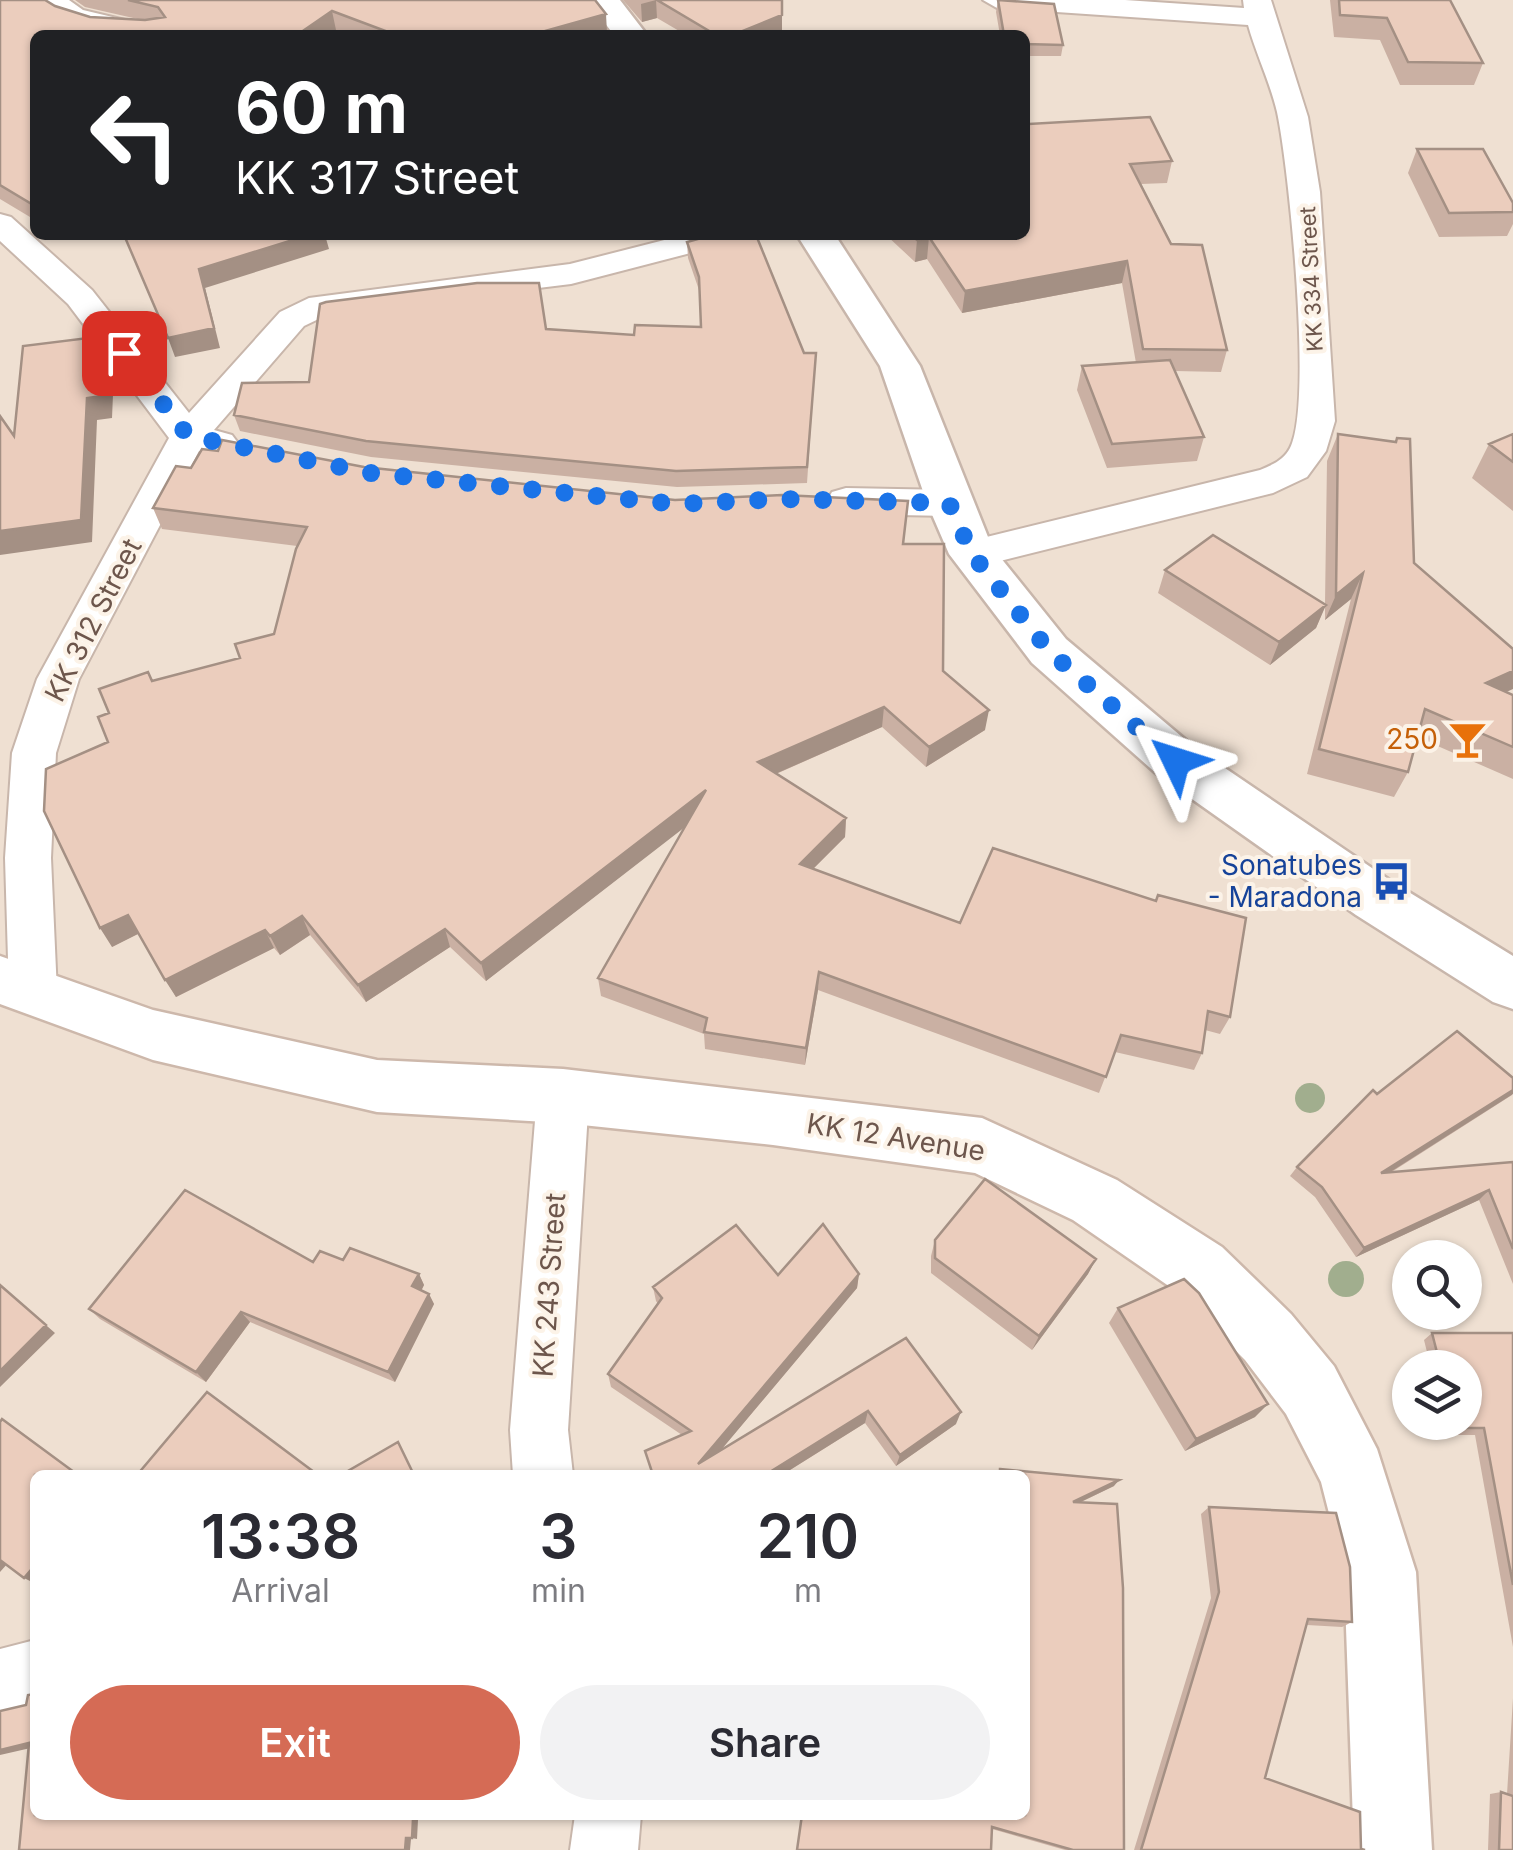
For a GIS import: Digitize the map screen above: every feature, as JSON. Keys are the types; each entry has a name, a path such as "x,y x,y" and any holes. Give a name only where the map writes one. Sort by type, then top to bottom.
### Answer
{"street":[{"path":"51,0 73,16 132,30"},
{"path":"603,0 627,30"},
{"name":"KK 334 Street","path":"972,554 1284,476 1310,453 1316,422 1306,189 1290,103 1258,8 997,0"},
{"path":"0,224 80,297 188,436 261,451"},
{"name":"KK 312 Street","path":"16,986 34,752 58,679 188,436 292,319 321,306 571,274 703,240"},
{"path":"819,240 900,366 949,503 972,554 1050,652 1176,761 1375,899 1513,985"},
{"path":"819,500 949,503"},
{"name":"KK 12 Avenue","path":"16,986 153,1036 377,1086 563,1096 774,1118 982,1146 1094,1200 1198,1269 1268,1337 1310,1390 1353,1473 1380,1572 1393,1850"},
{"name":"KK 243 Street","path":"542,1470 538,1430 563,1096"},
{"path":"0,1681 30,1673"},
{"path":"604,1850 607,1820"}],"shaded area":[{"path":"0,0 1513,0 1513,1850 0,1850"}],"building":[{"path":"0,0 45,0 90,17 145,20 165,17 158,7 128,0 595,0 606,14 549,30 383,30 332,11 304,30 30,30 30,203 0,185"},
{"path":"657,0 782,0 782,15 745,30 708,30"},
{"path":"998,0 1054,4 1063,45 1030,44 1030,30 1003,30"},
{"path":"1339,0 1450,0 1483,63 1408,62 1387,18 1340,15"},
{"path":"1150,117 1172,161 1130,164 1171,244 1202,245 1227,350 1143,349 1127,261 965,291 931,240 1030,240 1030,124"},
{"path":"1417,149 1483,149 1513,203 1513,212 1449,213"},
{"path":"126,240 293,240 199,269 214,328 168,338"},
{"path":"758,240 804,353 816,353 807,467 676,471 366,441 234,415 242,383 309,382 320,304 326,302 477,283 539,283 546,329 634,335 635,325 701,327 699,277 687,242"},
{"path":"96,337 105,349 102,396 87,398 81,520 0,531 0,416 14,436 23,346"},
{"path":"1170,360 1204,437 1112,444 1082,366"},
{"path":"1338,434 1396,442 1397,438 1410,439 1414,563 1513,649 1513,671 1486,683 1513,695 1513,747 1425,709 1408,772 1319,749 1363,573 1336,595"},
{"path":"1513,434 1513,462 1489,444"},
{"path":"222,440 364,467 675,500 782,495 908,501 903,544 944,544 943,671 989,710 929,747 884,707 758,762 846,818 800,864 960,923 993,848 1156,901 1158,895 1246,918 1230,1017 1208,1011 1202,1053 1121,1035 1106,1077 819,972 806,1048 704,1032 707,1018 598,978 706,790 481,963 445,929 358,985 302,916 270,936 265,930 165,980 128,915 100,928 44,811 46,769 108,742 98,717 109,713 99,689 148,672 152,681 240,658 235,644 274,634 296,549 307,527 153,508 176,466 191,468 202,449 218,451"},
{"path":"1213,535 1326,605 1279,642 1165,570"},
{"path":"1457,1031 1513,1078 1513,1090 1381,1173 1513,1162 1513,1249 1489,1190 1364,1248 1322,1187 1297,1167 1373,1090 1377,1094"},
{"path":"985,1179 1096,1259 1039,1336 935,1258 935,1240"},
{"path":"185,1190 313,1262 320,1251 343,1260 350,1248 419,1274 412,1286 429,1294 388,1372 241,1312 196,1372 89,1309"},
{"path":"823,1224 859,1274 698,1464 906,1338 961,1412 900,1455 868,1411 773,1470 651,1470 645,1451 691,1431 608,1374 662,1298 653,1287 736,1225 778,1275"},
{"path":"1184,1279 1199,1293 1268,1404 1196,1439 1118,1308"},
{"path":"0,1285 46,1325 0,1371"},
{"path":"1432,1333 1513,1333 1513,1585 1482,1428 1482,1350 1436,1350"},
{"path":"207,1392 311,1470 141,1470"},
{"path":"2,1419 71,1470 30,1470 30,1571 24,1578 0,1560"},
{"path":"398,1442 412,1470 350,1470"},
{"path":"1030,1472 1119,1480 1073,1502 1117,1504 1123,1588 1124,1850 1073,1850 992,1827 991,1850 797,1850 801,1820 1030,1820"},
{"path":"1209,1507 1336,1513 1350,1567 1352,1622 1308,1619 1265,1778 1360,1812 1361,1849 1365,1850 1141,1850 1219,1592"},
{"path":"30,1695 30,1820 413,1820 412,1838 406,1838 405,1850 19,1850 29,1743 0,1750 0,1711 26,1705"},
{"path":"1501,1792 1513,1796 1513,1850 1499,1850"}],"place":[{"name":"250","path":"1468,739"},
{"name":"Sonatubes - Maradona","path":"1392,881"}],"route":[{"path":"124,353 188,436 370,473 677,504 782,499 949,503 972,554 1050,652 1176,761"}]}
